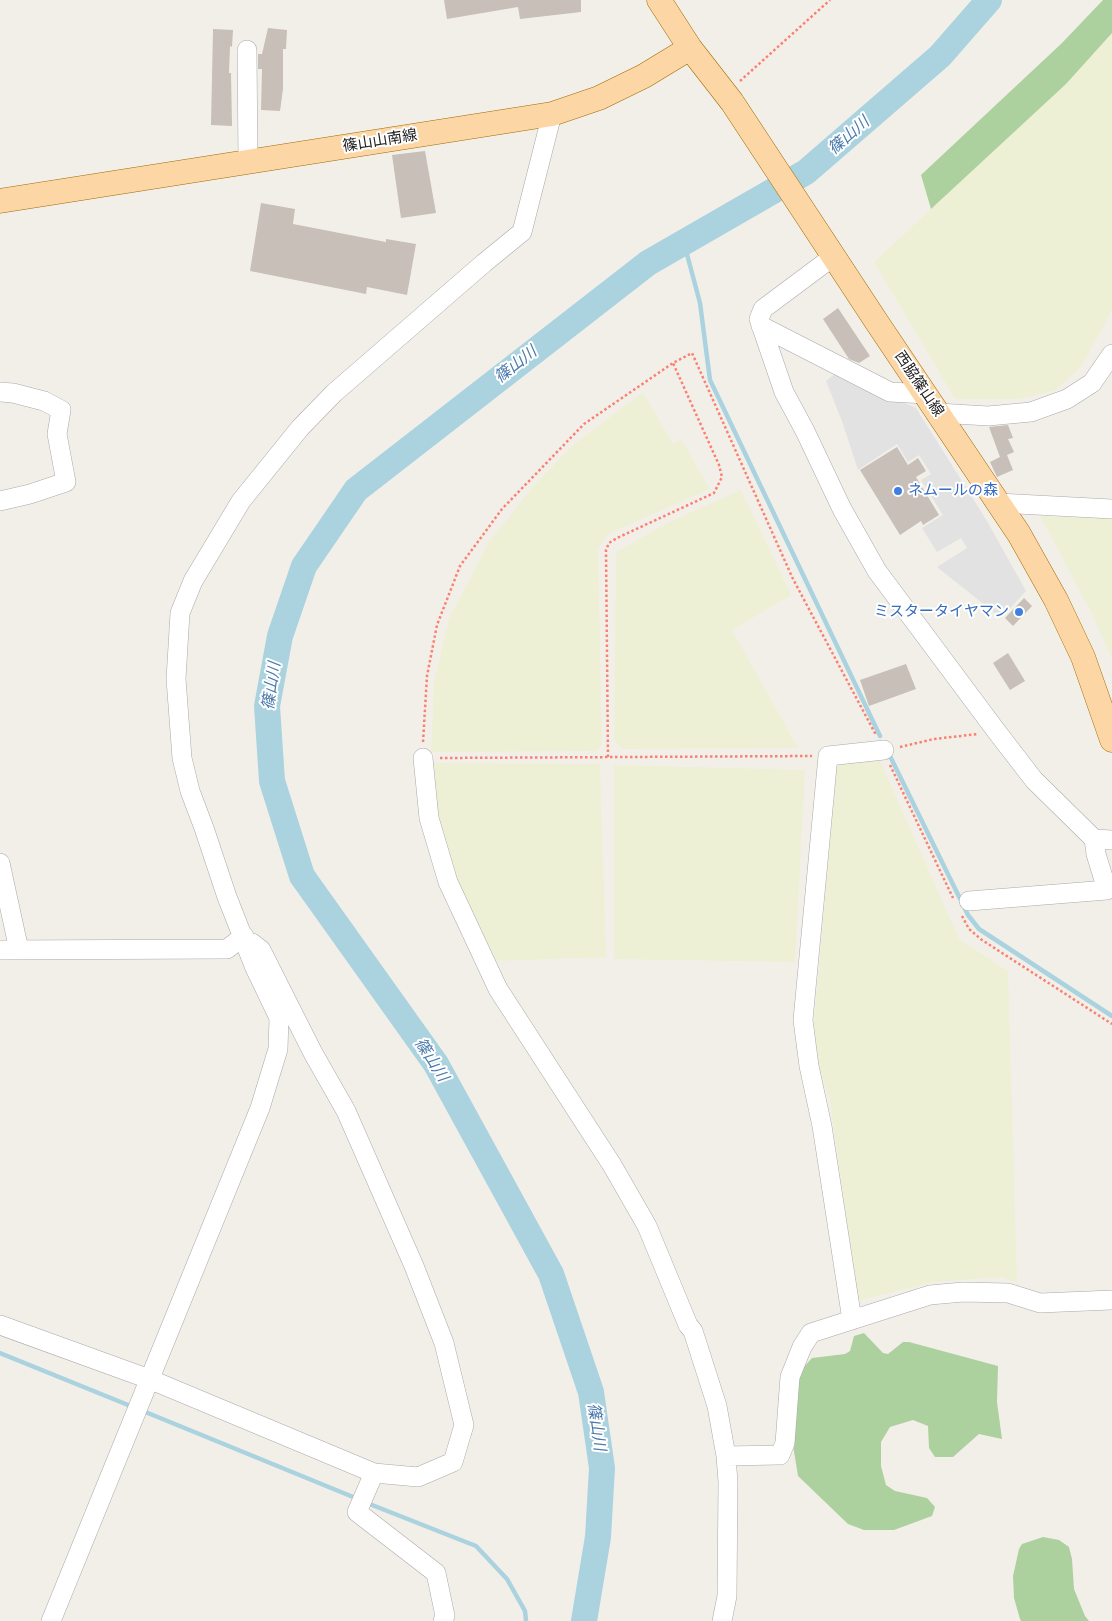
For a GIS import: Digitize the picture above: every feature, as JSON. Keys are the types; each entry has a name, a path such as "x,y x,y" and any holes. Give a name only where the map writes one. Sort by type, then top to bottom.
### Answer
{"main road":[{"path":"659,0 690,48"},
{"name":"西脇篠山線","path":"690,48 729,98 1019,534 1056,600 1083,657 1112,740"},
{"name":"篠山山南線","path":"0,201 552,114 599,98 644,76 690,48"}],"street":[{"path":"247,50 248,162"},
{"path":"51,1621 260,1108 278,1049 279,1018 255,968 244,936 227,897 190,791 182,758 176,679 180,613 193,582 241,501 300,428 334,393 522,232 552,114"},
{"path":"832,253 763,309 759,319 784,392 842,509 877,571 1034,780 1103,840 1096,854 1109,894 969,900"},
{"path":"760,326 890,392 988,416 1031,412 1067,399 1092,383 1112,354"},
{"path":"0,392 44,401 61,410 58,434 66,482 30,494 0,501"},
{"path":"998,503 1112,509"},
{"path":"852,1320 822,1126 809,1066 803,1020 828,756 884,750"},
{"path":"422,758 429,818 448,882 498,989 612,1165 647,1226 692,1331 717,1406 726,1456 728,1482 727,1596 722,1621"},
{"path":"0,863 19,950"},
{"path":"0,950 227,949 244,936"},
{"path":"0,1325 149,1379 374,1473 418,1477 453,1462 464,1425 444,1342 414,1266 346,1110 312,1053 261,950 244,936"},
{"path":"726,1456 780,1454 785,1444 790,1377 802,1347 811,1333 930,1294 962,1292 1008,1293 1040,1303 1112,1300"},
{"path":"374,1473 357,1512 436,1573 444,1616 443,1621"}],"path":[{"path":"729,98 830,0"},
{"path":"828,756 422,758 427,676 437,625 460,566 502,509 584,424 673,363 692,353 793,579 884,750 934,739 997,732"},
{"path":"608,757 606,550 608,544 617,538 714,494 722,477 719,465 673,363"}],"green space":[{"path":"1103,0 1112,0 1112,33 1066,84 931,209 921,175 1062,43"},
{"path":"1112,33 1112,311 1081,367 1056,390 1020,399 955,399 874,262 1066,84"},
{"path":"643,392 673,444 681,439 710,489 608,534 598,549 602,744 597,751 431,752 434,682 450,616 489,542 536,483 572,446"},
{"path":"741,490 791,595 732,630 798,748 622,749 614,739 616,552 671,521"},
{"path":"1040,516 1112,518 1112,659 1093,616"},
{"path":"879,758 959,939 1008,971 1017,1283 1001,1277 934,1282 858,1301 830,1100 816,1060 814,1023 837,764"},
{"path":"433,763 600,764 606,957 497,961 460,891 435,827"},
{"path":"614,765 805,770 795,962 614,959"},
{"path":"864,1333 883,1353 888,1354 903,1342 909,1342 998,1366 997,1402 1002,1439 979,1434 953,1457 935,1457 929,1448 928,1426 913,1420 890,1427 881,1442 881,1466 886,1485 895,1491 927,1498 935,1507 932,1516 894,1530 864,1530 848,1524 798,1476 789,1421 802,1369 812,1358 845,1354 850,1351 854,1336"},
{"path":"1043,1537 1059,1540 1069,1547 1072,1559 1074,1589 1089,1621 1021,1621 1014,1598 1013,1576 1019,1549 1022,1544"}],"shaded area":[{"path":"837,372 916,408 987,521 1026,591 1001,618 937,567 967,548 961,538 937,552 922,528 943,515 921,480 931,474 919,455 908,462 897,444 858,470 842,421 826,381"}],"building":[{"path":"444,0 581,0 581,12 520,19 518,7 447,19"},
{"path":"268,28 287,30 286,49 283,49 283,89 280,111 261,110 262,69 258,69 258,54 262,54"},
{"path":"213,29 233,30 232,47 230,46 229,73 231,73 232,126 211,125"},
{"path":"425,151 436,213 401,218 392,155"},
{"path":"261,203 295,209 293,224 386,242 386,239 416,244 407,295 367,287 366,294 250,271"},
{"path":"838,308 870,356 859,363 849,359 823,319"},
{"path":"1008,425 1013,438 1008,439 1014,452 1007,455 1013,470 997,477 990,462 1000,457 989,427"},
{"path":"897,447 908,465 918,458 926,471 916,477 939,515 923,525 921,521 900,535 860,470"},
{"path":"1024,598 1032,606 1013,626 1005,618"},
{"path":"1008,653 1025,681 1010,690 993,663"},
{"path":"906,664 916,689 869,706 860,680"}],"waterway":[{"name":"篠山川","path":"584,1621 598,1537 602,1468 591,1392 551,1274 436,1064 302,876 272,781 267,706 280,636 304,566 356,490 648,263 806,172 940,56 989,0"},
{"path":"684,243 700,303 710,380 880,736"},
{"path":"888,752 968,915 979,929 1112,1016"},
{"path":"0,1353 133,1407"},
{"path":"143,1411 358,1499"},
{"path":"367,1503 476,1546 507,1579 525,1611 526,1621"}],"place":[{"name":"ネムールの森","path":"898,491"},
{"name":"ミスタータイヤマン","path":"1019,612"}]}
